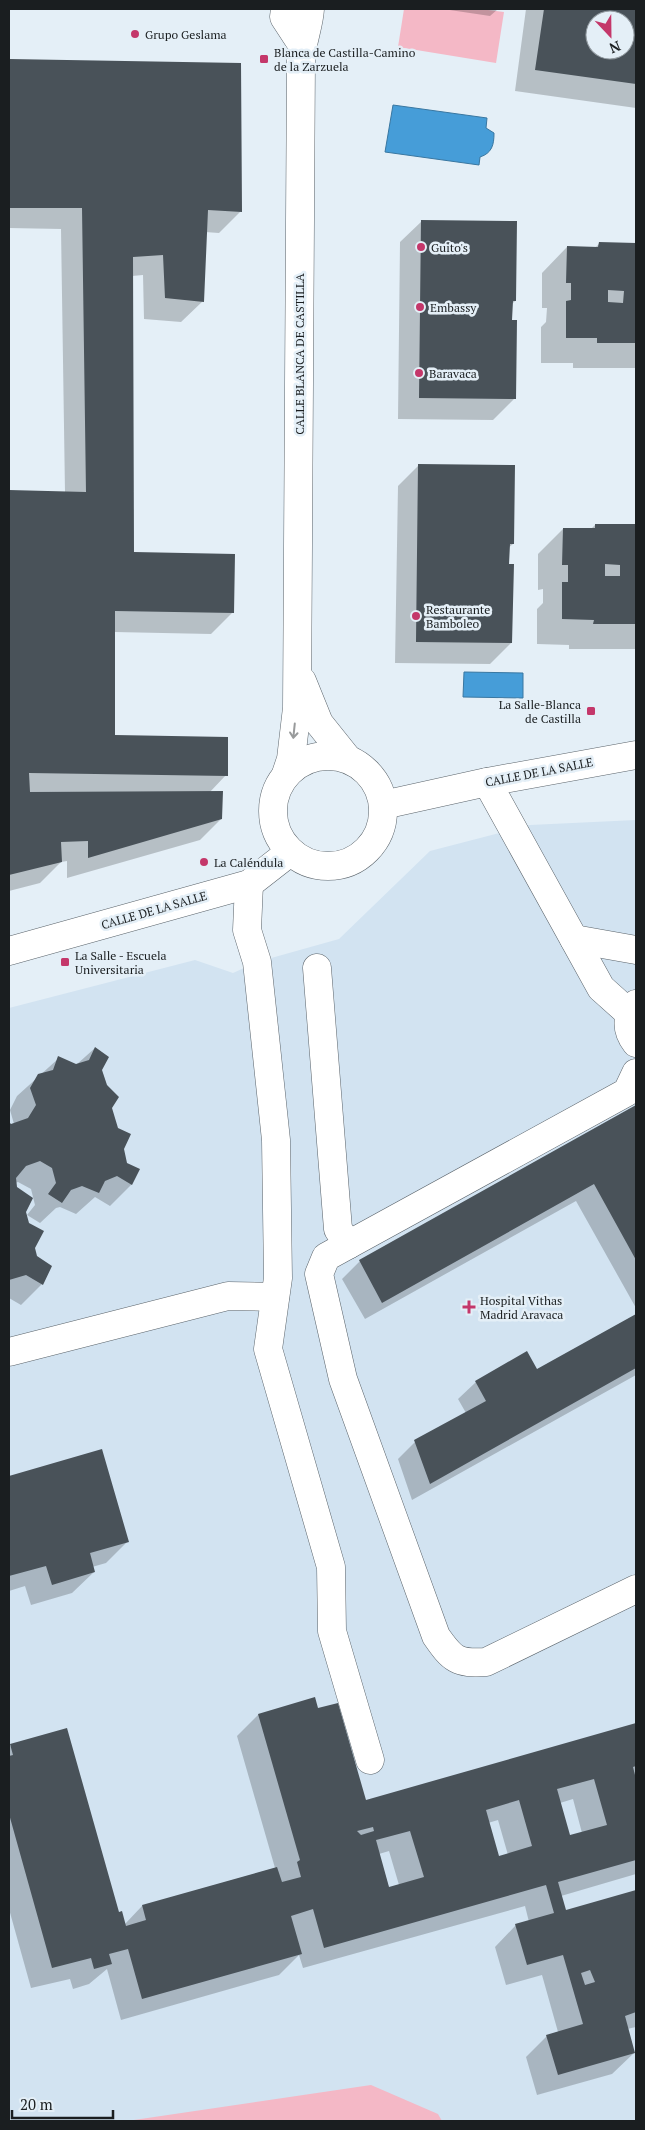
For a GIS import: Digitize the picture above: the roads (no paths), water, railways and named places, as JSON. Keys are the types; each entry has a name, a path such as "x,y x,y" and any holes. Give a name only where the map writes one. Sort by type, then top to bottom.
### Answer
{"street":[{"path":"285,9 284,17 302,43"},
{"name":"CALLE BLANCA DE CASTILLA","path":"286,774 291,759 296,708 302,43 310,19 310,9"},
{"name":"CALLE BLANCA DE CASTILLA","path":"297,665 304,689 319,723 347,758"},
{"path":"331,755 347,758 361,766 372,776 380,790 383,804 383,822 377,838 367,851 353,861 337,865 320,866 304,861 290,852 279,838 273,822 272,805 277,788 286,774 299,763 314,757 331,755"},
{"name":"CALLE DE LA SALLE","path":"383,804 486,782 636,755"},
{"path":"486,782 601,988 633,1009 628,1025 631,1036 636,1043"},
{"name":"CALLE DE LA SALLE","path":"9,951 249,884 290,852"},
{"path":"249,884 247,930 256,962 276,1140 278,1278 268,1349 331,1567 332,1631 370,1760"},
{"path":"574,939 636,950"},
{"path":"317,968 338,1229 348,1244"},
{"path":"636,1073 627,1092 326,1257 320,1274 343,1379 436,1636 449,1654 466,1664 486,1662 636,1589"},
{"path":"9,1352 228,1296 275,1297"}],"water":[{"path":"393,105 487,118 486,128 494,133 492,148 480,157 479,165 385,152"},
{"path":"464,672 523,673 523,698 463,697"}],"place":[{"name":"Grupo Geslama","path":"135,34"},
{"name":"Blanca de Castilla-Camino de la Zarzuela","path":"264,59"},
{"name":"Guito's","path":"421,247"},
{"name":"Embassy","path":"420,307"},
{"name":"Baravaca","path":"419,373"},
{"name":"Restaurante Bamboleo","path":"416,616"},
{"name":"La Salle-Blanca de Castilla","path":"591,711"},
{"name":"La Caléndula","path":"204,862"},
{"name":"La Salle - Escuela Universitaria","path":"65,962"},
{"name":"Hospital Vithas Madrid Aravaca","path":"469,1307"}]}
